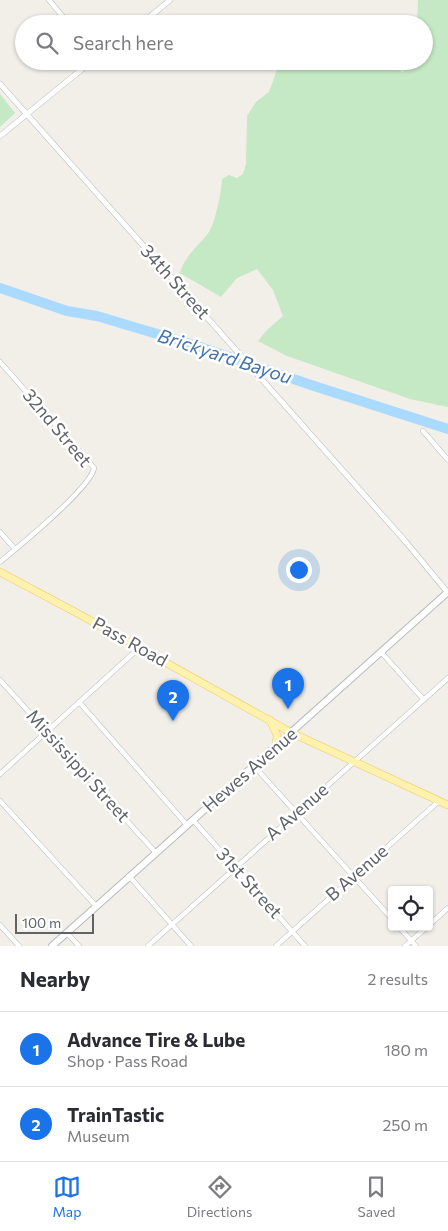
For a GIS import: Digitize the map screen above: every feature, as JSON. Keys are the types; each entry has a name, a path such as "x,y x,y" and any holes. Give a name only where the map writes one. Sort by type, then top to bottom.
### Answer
{"main road":[{"name":"Pass Road","path":"0,572 292,733 448,805"},
{"name":"Hewes Avenue","path":"52,946 448,593"},
{"path":"269,720 277,735 276,747"}],"street":[{"path":"49,0 62,15"},
{"path":"152,15 170,0"},
{"path":"0,136 81,70"},
{"name":"34th Street","path":"0,84 406,542 448,593"},
{"name":"32nd Street","path":"0,362 94,468 93,472 70,499 15,549"},
{"path":"423,431 448,460"},
{"path":"0,532 15,549 0,562"},
{"path":"0,774 139,648"},
{"path":"381,652 424,700"},
{"name":"A Avenue","path":"148,946 448,678"},
{"name":"Mississippi Street","path":"0,680 156,853"},
{"path":"79,702 187,825"},
{"path":"254,766 388,914"},
{"path":"0,801 96,906"},
{"name":"B Avenue","path":"276,946 439,801"},
{"name":"31st Street","path":"193,820 305,946"},
{"path":"130,876 190,946"},
{"path":"433,922 448,908"},
{"path":"0,925 19,946"},
{"path":"402,931 416,946"},
{"path":"405,946 422,931"},
{"path":"67,933 79,946"}],"green space":[{"path":"418,0 448,0 448,407 410,399 287,356 258,341 283,316 273,290 257,269 237,278 221,297 180,273 188,256 211,228 218,206 222,179 229,175 237,178 243,174 246,164 247,116 256,102 269,92 277,70 400,70 403,73 404,70 433,70 433,15 417,15"},
{"path":"0,94 15,113 0,127"}],"waterway":[{"name":"Brickyard Bayou","path":"0,288 67,311 97,316 194,345 448,429"}],"place":[{"name":"Advance Tire & Lube","path":"288,709"},
{"name":"TrainTastic","path":"173,721"}]}
